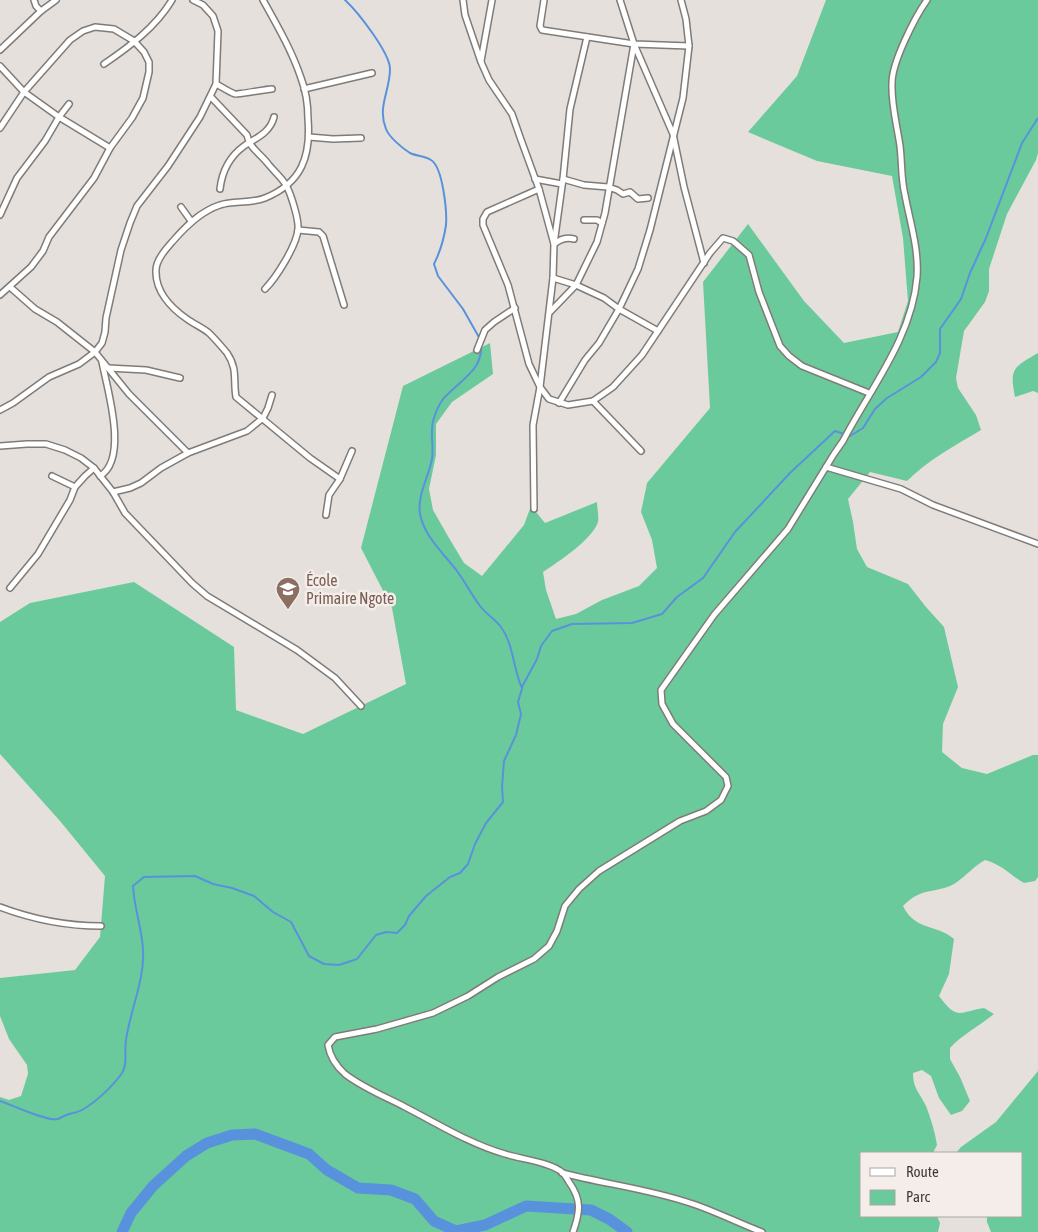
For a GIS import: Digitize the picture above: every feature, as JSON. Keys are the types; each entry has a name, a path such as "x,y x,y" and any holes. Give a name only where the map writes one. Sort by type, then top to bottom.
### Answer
{"street":[{"path":"34,0 36,6 41,11"},
{"path":"0,50 41,11 56,0"},
{"path":"104,64 124,51 154,24 172,0"},
{"path":"0,410 49,378 79,364 95,352 102,343 121,250 137,206 168,166 200,117 216,84 218,31 213,16 203,5 193,0"},
{"path":"263,0 301,78 308,104 308,153 302,166 286,186 264,198 221,204 191,221 164,251 156,268 157,284 165,298 184,318 209,333 227,354 236,372 236,397 310,458 340,479"},
{"path":"463,0 468,24 481,62 489,80 512,114 539,188 554,244"},
{"path":"481,62 492,0"},
{"path":"544,0 540,28 634,44 688,46"},
{"path":"620,0 634,44 673,134 686,196 704,263"},
{"path":"559,403 619,309 638,269 650,230 683,98 688,46 686,19 681,0"},
{"path":"762,1232 691,1203 641,1189 562,1173 551,1167 503,1154 455,1133 346,1074 336,1065 330,1055 328,1045 335,1037 377,1029 434,1013 534,958 548,946 557,931 565,906 579,889 599,871 680,821 706,811 721,800 728,786 726,776 673,724 662,704 661,690 714,615 788,529 843,441 896,349 912,307 917,276 916,244 904,193 900,147 892,96 892,80 900,53 919,12 928,0"},
{"path":"0,128 24,92 70,40 83,31 95,27 114,29 134,41 144,52 149,62 149,72 142,98 132,118 110,148 94,178 49,237 43,251 31,267 0,296"},
{"path":"534,509 534,425 550,312 554,244 570,109 587,37"},
{"path":"550,312 576,285 597,242 634,44"},
{"path":"0,66 24,92 59,117 110,148"},
{"path":"304,89 372,73"},
{"path":"216,84 234,94 272,89"},
{"path":"211,97 247,135 248,143 266,161 286,186 297,220 298,230 289,254 280,270 265,289"},
{"path":"0,215 18,178 69,104"},
{"path":"220,189 226,164 234,154 266,131 272,124 274,117"},
{"path":"309,137 333,139 361,138"},
{"path":"535,179 608,187 623,194 630,192 638,199 648,198"},
{"path":"539,188 492,209 484,216 483,225 508,285 530,364 540,387 550,399 568,406 592,401 614,387 628,372 658,331 723,238 733,241 749,254 759,292 780,346 802,366 869,393"},
{"path":"181,207 191,221"},
{"path":"584,220 597,220 602,223"},
{"path":"298,230 319,232 323,236 344,305"},
{"path":"554,244 569,238 574,240"},
{"path":"553,278 576,285 604,298 619,309 658,331"},
{"path":"10,287 35,309 57,322 95,352 130,394 188,452"},
{"path":"477,350 485,330 515,308"},
{"path":"100,476 107,471 110,464 114,453 115,437 102,361"},
{"path":"108,368 146,370 180,378"},
{"path":"113,492 141,483 161,468 188,452 247,431 262,418 268,408 272,395"},
{"path":"592,401 641,451"},
{"path":"0,446 46,444 81,458 94,468 113,492 125,512 192,583 207,596 297,650 336,678 361,706"},
{"path":"326,515 329,495 340,479 352,451"},
{"path":"826,467 901,489 933,505 1038,544"},
{"path":"10,588 38,554 66,507 75,487 94,468"},
{"path":"52,476 75,487"},
{"path":"0,907 44,920 85,926 101,926"},
{"path":"562,1173 574,1189 579,1204 579,1216 573,1232"}],"green space":[{"path":"826,0 1038,0 1038,153 1007,214 989,269 989,291 985,302 964,331 956,378 958,388 976,415 981,430 933,460 907,481 870,472 848,499 857,549 867,567 908,584 944,627 958,687 943,724 942,752 962,768 987,774 1033,755 1038,755 1038,877 1035,881 1024,883 1001,867 985,860 950,886 917,895 903,906 914,920 941,931 954,939 949,974 939,996 945,1004 950,1009 959,1013 984,1008 994,1014 950,1048 950,1059 970,1101 962,1111 951,1115 939,1098 931,1076 922,1070 913,1073 916,1087 926,1106 934,1130 937,1145 934,1152 860,1152 860,1217 937,1217 940,1223 938,1232 0,1232 0,1097 9,1100 21,1096 28,1074 27,1065 9,1039 0,1016 0,978 75,970 100,937 105,876 60,821 0,754 0,622 30,603 134,582 234,647 236,710 303,734 406,684 392,608 361,548 403,386 490,343 493,374 452,402 436,424 436,455 429,489 433,510 464,563 482,576 524,525 531,506 545,523 597,502 598,522 595,529 574,550 543,572 546,590 556,619 576,614 602,600 639,586 657,568 652,540 641,512 647,483 710,408 703,282 748,224 804,301 844,343 898,332 908,301 903,238 892,176 817,161 748,132 797,76"},
{"path":"1038,353 1038,393 1033,391 1015,397 1013,374 1015,369"},
{"path":"1038,1071 1038,1232 991,1232 987,1222 987,1217 1023,1217 1023,1152 957,1152 996,1122"}],"waterway":[{"path":"345,0 372,33 389,62 389,77 383,106 386,129 403,148 410,153 431,160 439,171 445,201 446,225 434,264 438,276 463,309 480,339"},
{"path":"0,1101 38,1116 58,1119 87,1107 104,1093 122,1073 125,1066 128,1029 140,984 143,961 142,942 133,886 144,877 195,876 213,884 254,896 273,912 291,922 309,956 324,964 339,965 357,959 376,935 386,932 397,933 426,896 450,877 460,873 468,864 475,844 486,823 503,802 504,761 516,735 521,714 518,702 523,685 537,659 541,646 552,631 572,624 632,623 662,614 677,597 703,578 735,532 791,472 835,431 850,436 863,428 875,409 887,398 921,377 936,362 940,353 940,329 961,299 1022,143 1038,118"},
{"path":"481,344 481,352 476,366 444,398 433,421 432,459 420,500 420,514 430,537 457,571 480,606 499,624 505,634 522,688"},
{"path":"122,1232 131,1213 153,1186 186,1156 207,1143 232,1135 255,1134 309,1154 327,1170 358,1188 391,1190 415,1199 434,1221 456,1231 485,1225 526,1206 591,1210 609,1219 627,1232"}],"place":[{"name":"École Primaire Ngote","path":"288,610"}]}
